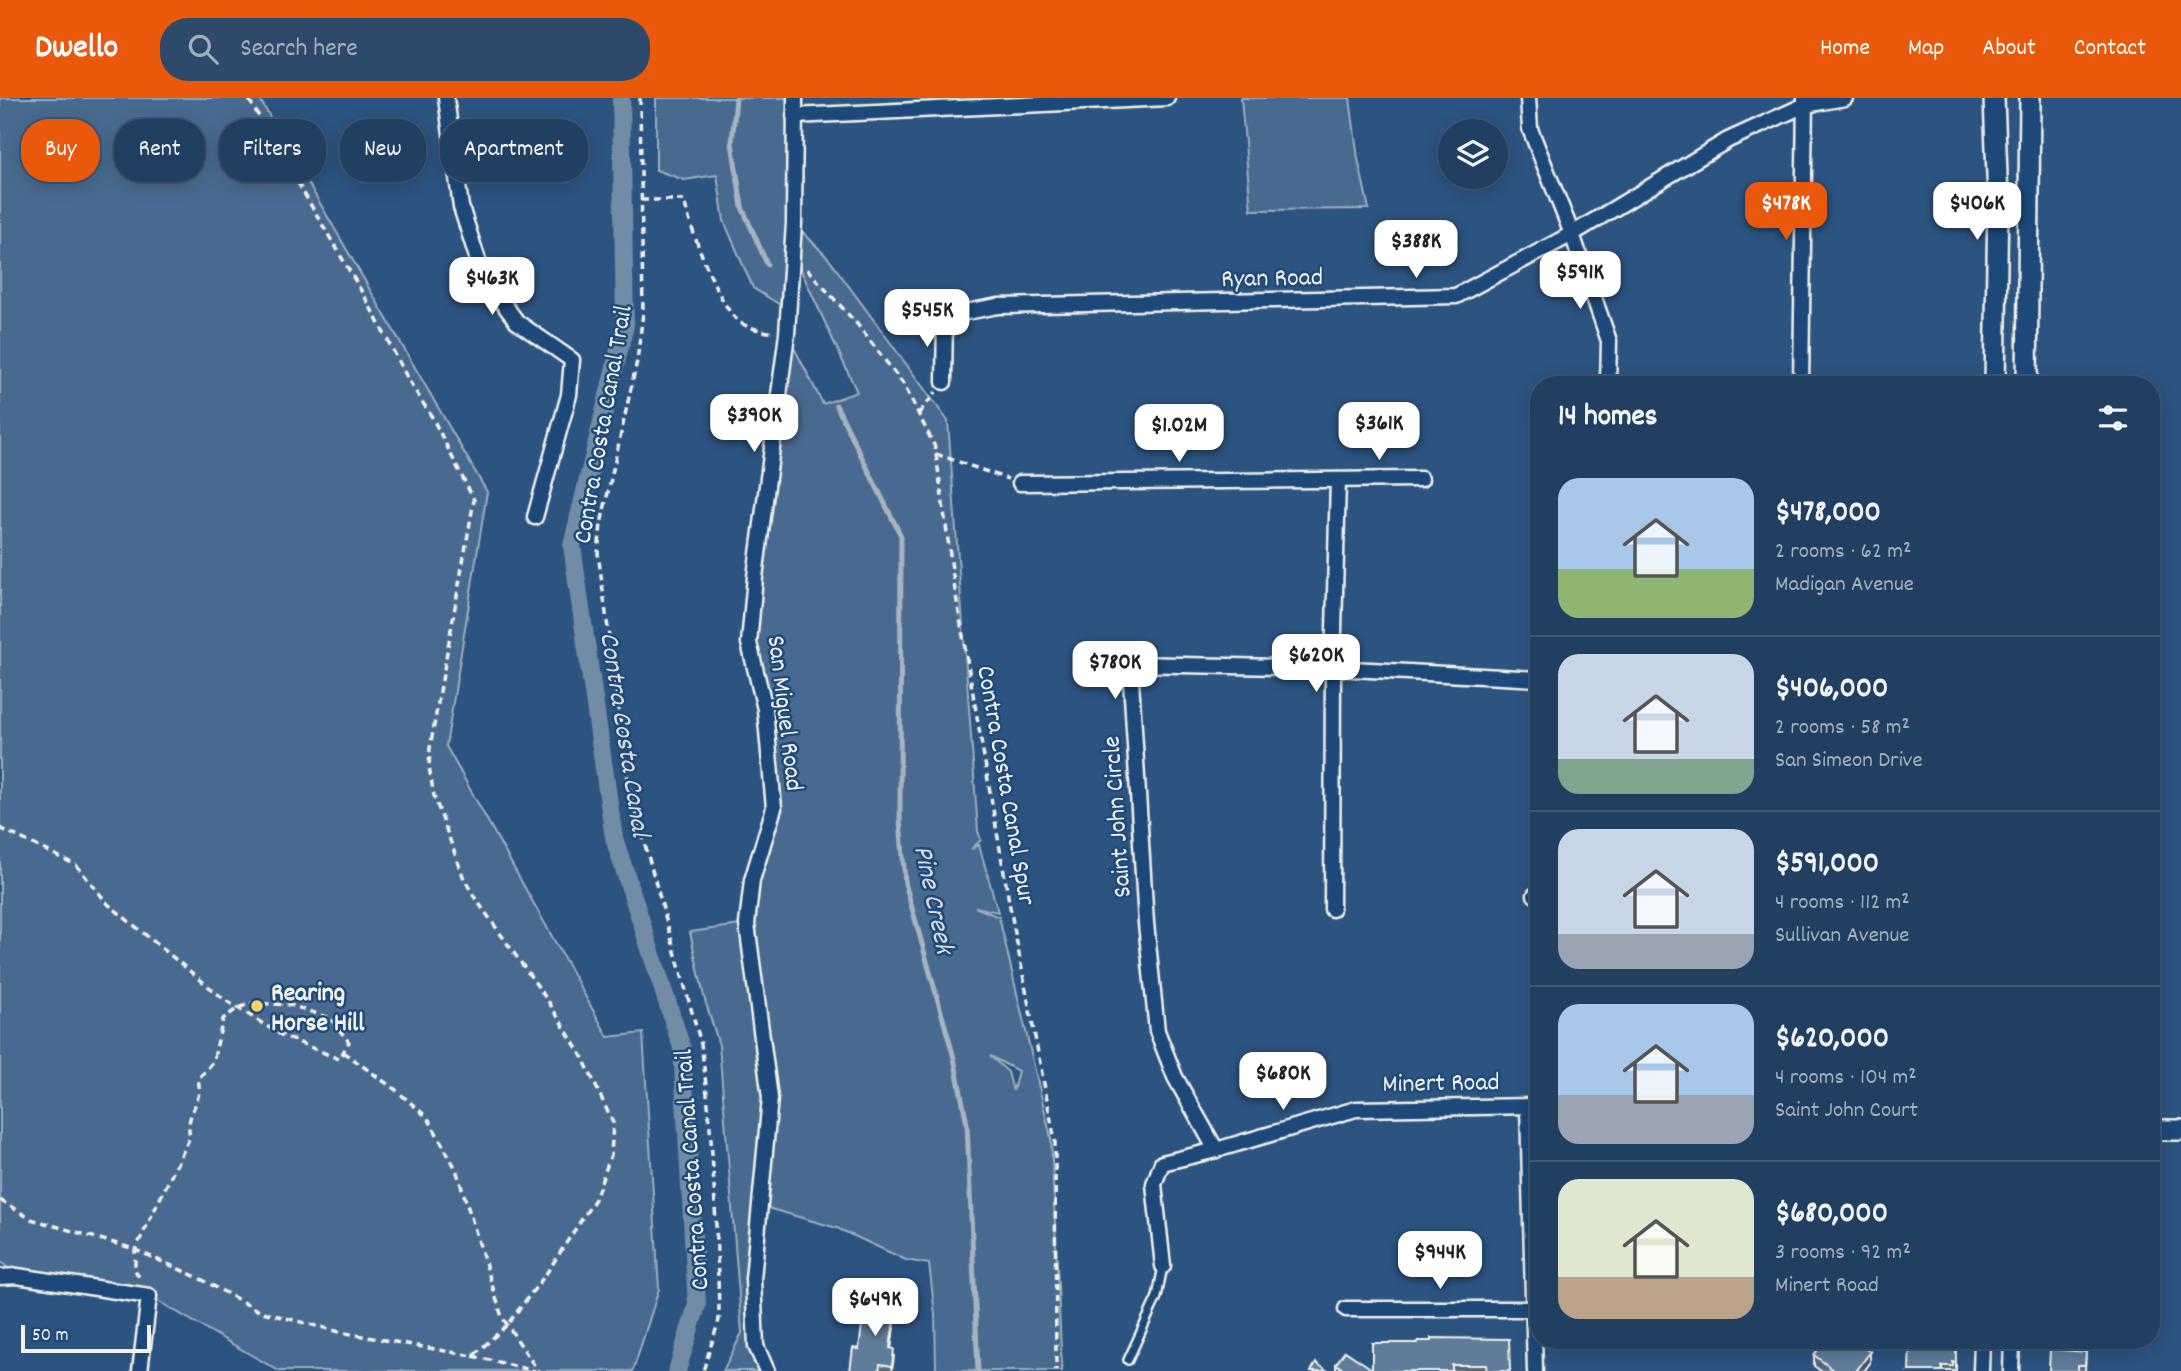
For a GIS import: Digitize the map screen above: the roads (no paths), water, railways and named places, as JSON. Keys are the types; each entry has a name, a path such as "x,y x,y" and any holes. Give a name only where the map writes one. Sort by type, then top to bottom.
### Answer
{"street":[{"path":"446,98 461,207 483,276 517,322 572,360 569,395 535,517"},
{"name":"San Miguel Road","path":"767,1371 756,1346 753,1279 770,1098 747,924 752,880 774,808 765,709 749,643 755,577 788,334 794,223 795,98"},
{"path":"794,116 1167,98"},
{"path":"1528,98 1530,129 1572,234 1609,341 1608,376"},
{"name":"Ryan Road","path":"944,382 944,316 998,306 1457,296 1572,234 1727,140 1805,101 1845,98"},
{"path":"1994,98 1998,201 1995,376"},
{"path":"2026,376 2030,98"},
{"path":"1801,376 1805,101"},
{"path":"1020,483 1421,479"},
{"path":"1332,909 1338,480"},
{"name":"Saint John Circle","path":"1216,1150 1175,1077 1157,1031 1146,923 1130,664 1334,668 1530,679"},
{"name":"Minert Road","path":"1163,1266 1154,1184 1162,1163 1356,1109 1530,1106"},
{"path":"2160,1130 2181,1130"},
{"path":"0,1278 17,1276 149,1296 140,1371"},
{"path":"1346,1309 1530,1309"},
{"path":"1535,1349 1535,1371"},
{"path":"1981,1371 1982,1349"},
{"path":"2011,1371 2012,1349"}],"lane":[{"path":"1128,1360 1157,1297 1163,1266"}],"waterway":[{"name":"Contra Costa Canal","path":"621,98 625,325 572,546 614,838 682,1048 697,1305 677,1371"},
{"name":"Pine Creek","path":"736,98 732,143 742,207 767,264"},
{"name":"Pine Creek","path":"836,405 901,536 900,819 905,883 954,1058 967,1124 978,1371"}],"place":[{"name":"Rearing Horse Hill","path":"257,1006"}]}
